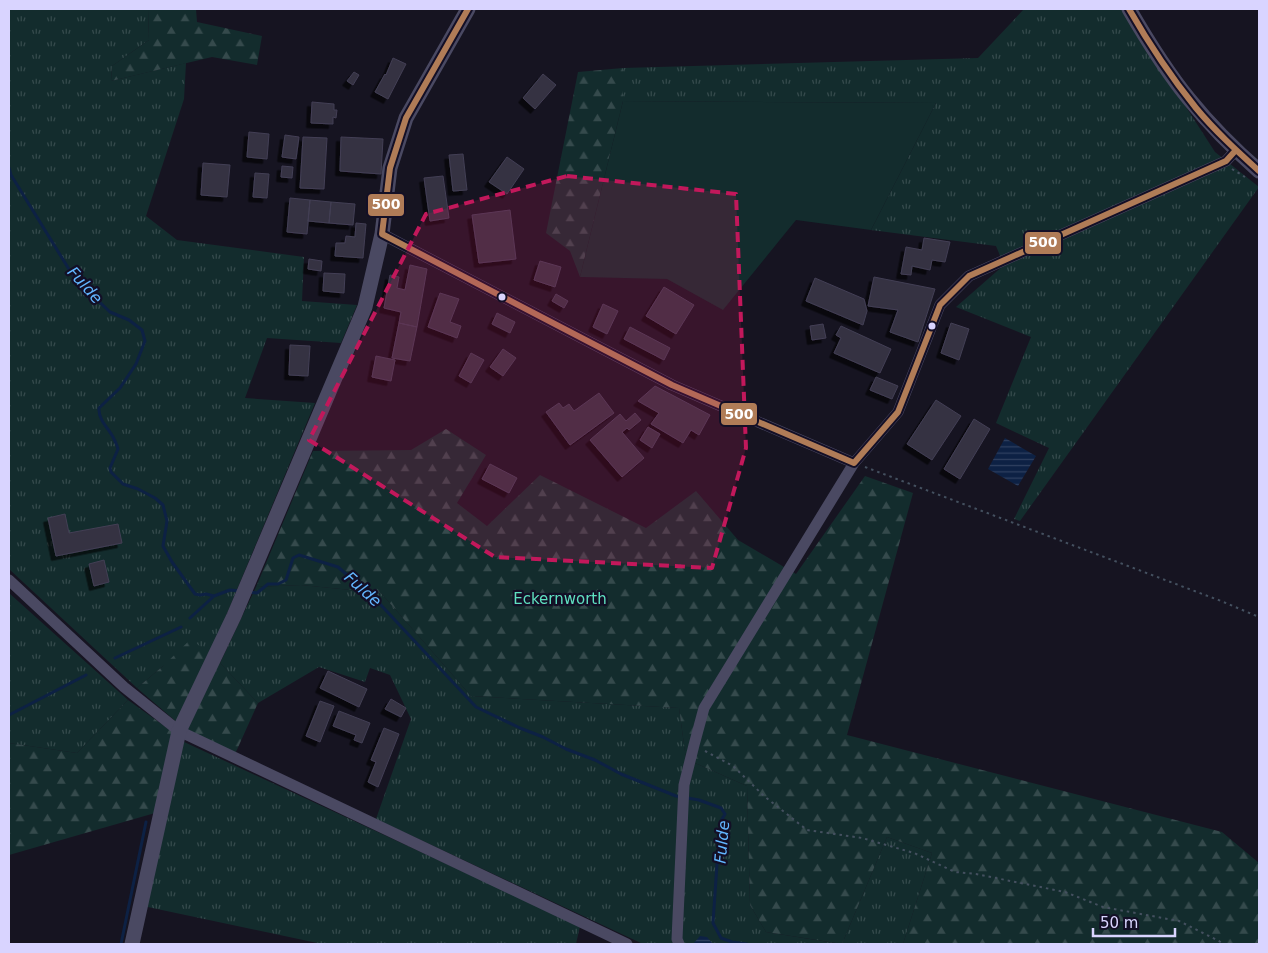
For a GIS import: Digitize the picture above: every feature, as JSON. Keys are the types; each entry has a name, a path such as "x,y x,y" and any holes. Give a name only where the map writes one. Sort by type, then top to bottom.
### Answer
{"street":[{"path":"132,944 179,731 234,616 366,307 382,234 390,168 406,118 468,9"},
{"path":"1129,9 1148,42 1184,93 1236,150 1259,171"},
{"path":"675,943 684,785 704,708 854,463 898,412 940,306 969,276 1226,161 1236,150"},
{"path":"382,234 672,385 854,463"},
{"path":"9,580 124,687 179,731 627,944"}],"path":[{"path":"1226,161 1232,169 1245,177"},
{"path":"854,463 1212,597 1259,617"},
{"path":"694,744 733,766 764,796 807,830 862,838 914,854 955,872 976,874 1065,892 1103,906 1179,921 1219,940 1223,944"}],"highlighted area":[{"path":"567,176 736,194 746,448 712,568 495,557 309,440 426,214"}],"green space":[{"path":"9,9 148,9 149,40 112,66 111,81 186,63 184,99 146,216 177,240 304,257 302,301 357,305 341,343 267,338 245,398 315,403 210,654 163,666 137,688 9,569"},
{"path":"148,9 196,9 197,22 262,36 257,65 212,57 111,81 112,66 149,40"},
{"path":"1024,9 1123,9 1215,152 1259,187 1020,521 1014,519 1049,448 996,423 1031,337 956,307 1004,265 996,246 871,230 936,103 623,101 623,68 978,58"},
{"path":"623,68 623,101 580,277 570,251 546,233 578,72"},
{"path":"623,101 936,103 871,230 796,220 723,310 667,279 580,277"},
{"name":"Eckernworth","path":"446,429 486,455 457,503 487,526 540,475 646,528 696,491 738,540 796,574 865,476 913,493 847,735 1222,832 1259,863 1259,944 903,944 932,853 887,837 842,944 766,932 750,905 747,786 686,759 679,708 471,696 381,593 301,585 256,587 313,451 411,450"},
{"path":"301,585 381,593 471,696 679,708 686,759 747,786 750,905 766,932 841,944 643,944 376,819 411,719 390,675 370,668 365,682 319,667 258,703 220,663 256,587"},
{"path":"9,593 128,700 77,753 9,743"},
{"path":"191,639 220,663 258,703 235,754 186,730 137,688"},
{"path":"128,700 174,733 155,813 9,855 9,743 77,753"},
{"path":"182,741 580,926 576,944 322,944 143,906"},
{"path":"887,837 932,853 903,944 842,944"}],"water":[{"path":"1005,438 1036,456 1018,486 988,469"},
{"path":"700,936 707,937 713,944 693,944"}],"building":[{"path":"393,58 406,64 388,99 375,92 386,75"},
{"path":"354,72 359,75 353,85 347,81"},
{"path":"543,74 556,85 535,109 523,98"},
{"path":"312,102 334,104 334,110 337,110 336,118 333,117 333,124 311,123"},
{"path":"249,132 269,134 267,159 247,157"},
{"path":"285,135 299,137 296,159 282,157"},
{"path":"303,137 327,138 324,189 300,188"},
{"path":"341,137 383,139 381,174 340,171"},
{"path":"463,154 467,190 453,191 449,155"},
{"path":"507,157 524,169 507,194 489,182"},
{"path":"203,163 230,165 227,197 201,195"},
{"path":"282,166 293,167 292,178 281,177"},
{"path":"255,173 269,174 267,198 253,197"},
{"path":"443,176 449,218 430,221 424,178"},
{"path":"290,198 310,200 307,234 287,232"},
{"path":"310,200 331,202 329,223 308,221"},
{"path":"331,202 355,204 353,225 329,223"},
{"path":"510,210 516,259 479,263 472,215"},
{"path":"356,223 366,224 363,258 335,256 336,243 345,243 346,236 355,237"},
{"path":"924,238 950,242 945,262 932,260 930,270 912,266 911,275 901,274 906,247 922,250"},
{"path":"309,259 322,261 321,271 308,269"},
{"path":"540,261 561,267 555,287 534,280"},
{"path":"410,265 427,269 417,327 399,323 401,312 384,308 390,275 399,277 397,288 405,290"},
{"path":"324,273 345,274 344,293 323,291"},
{"path":"874,277 935,289 918,342 890,332 898,310 868,306"},
{"path":"815,278 864,299 867,311 863,325 806,301"},
{"path":"664,287 694,305 676,334 646,316"},
{"path":"440,293 459,299 450,322 461,326 457,338 428,327"},
{"path":"556,294 568,301 564,308 552,301"},
{"path":"603,304 618,311 607,334 593,327"},
{"path":"497,313 515,322 510,333 492,324"},
{"path":"399,323 417,327 410,361 392,358"},
{"path":"951,323 969,329 959,360 941,353"},
{"path":"823,324 826,338 812,340 810,326"},
{"path":"841,326 891,349 880,373 834,353 841,338 836,335"},
{"path":"630,327 670,348 664,360 624,339"},
{"path":"290,345 310,346 308,376 289,375"},
{"path":"503,349 516,358 503,376 490,367"},
{"path":"471,353 484,360 471,383 459,376"},
{"path":"376,356 395,360 391,381 372,377"},
{"path":"876,377 898,386 892,399 870,390"},
{"path":"655,386 710,415 699,435 691,430 683,443 651,424 659,413 638,401"},
{"path":"599,393 614,413 570,445 546,412 559,403 563,408 569,404 574,411"},
{"path":"936,400 961,416 932,460 907,444"},
{"path":"635,413 641,420 629,430 627,428 622,432 644,458 622,477 590,440 620,414 626,421"},
{"path":"974,419 990,429 960,479 944,469"},
{"path":"648,427 660,434 652,448 640,440"},
{"path":"490,464 517,478 509,493 482,479"},
{"path":"65,514 69,533 118,524 122,543 56,556 48,518"},
{"path":"104,560 109,582 94,586 89,564"},
{"path":"328,671 367,689 359,707 320,688"},
{"path":"391,699 406,708 401,717 385,709"},
{"path":"320,701 334,706 320,742 306,736"},
{"path":"339,711 370,723 362,743 354,740 356,735 333,726"},
{"path":"384,728 399,734 378,787 368,782 376,762 371,760"}],"waterway":[{"name":"Fulde","path":"9,168 11,175 75,279 110,312 129,320 142,330 145,341 136,364 120,388 99,408 102,420 118,449 110,468 111,472 123,484 138,489 155,498 163,505 167,521 163,546 195,594 214,596 230,590 241,591"},
{"name":"Fulde","path":"249,592 257,593 268,584 278,584 286,580 293,558 299,555 338,567 380,604 476,707 566,749 595,760 621,774 676,796 699,800 721,808 725,814 721,821 723,839 717,864 713,923 721,938 747,944"},
{"path":"190,618 214,596"},
{"path":"115,658 181,627"},
{"path":"9,715 86,675"},
{"path":"121,944 146,822"}],"transit line":[{"name":"500","path":"468,9 406,118 390,168 382,234 672,385 854,463 898,412 940,305 969,276 1226,161 1236,150"},
{"name":"500","path":"1129,9 1144,35 1196,108 1218,133 1259,171"}]}
